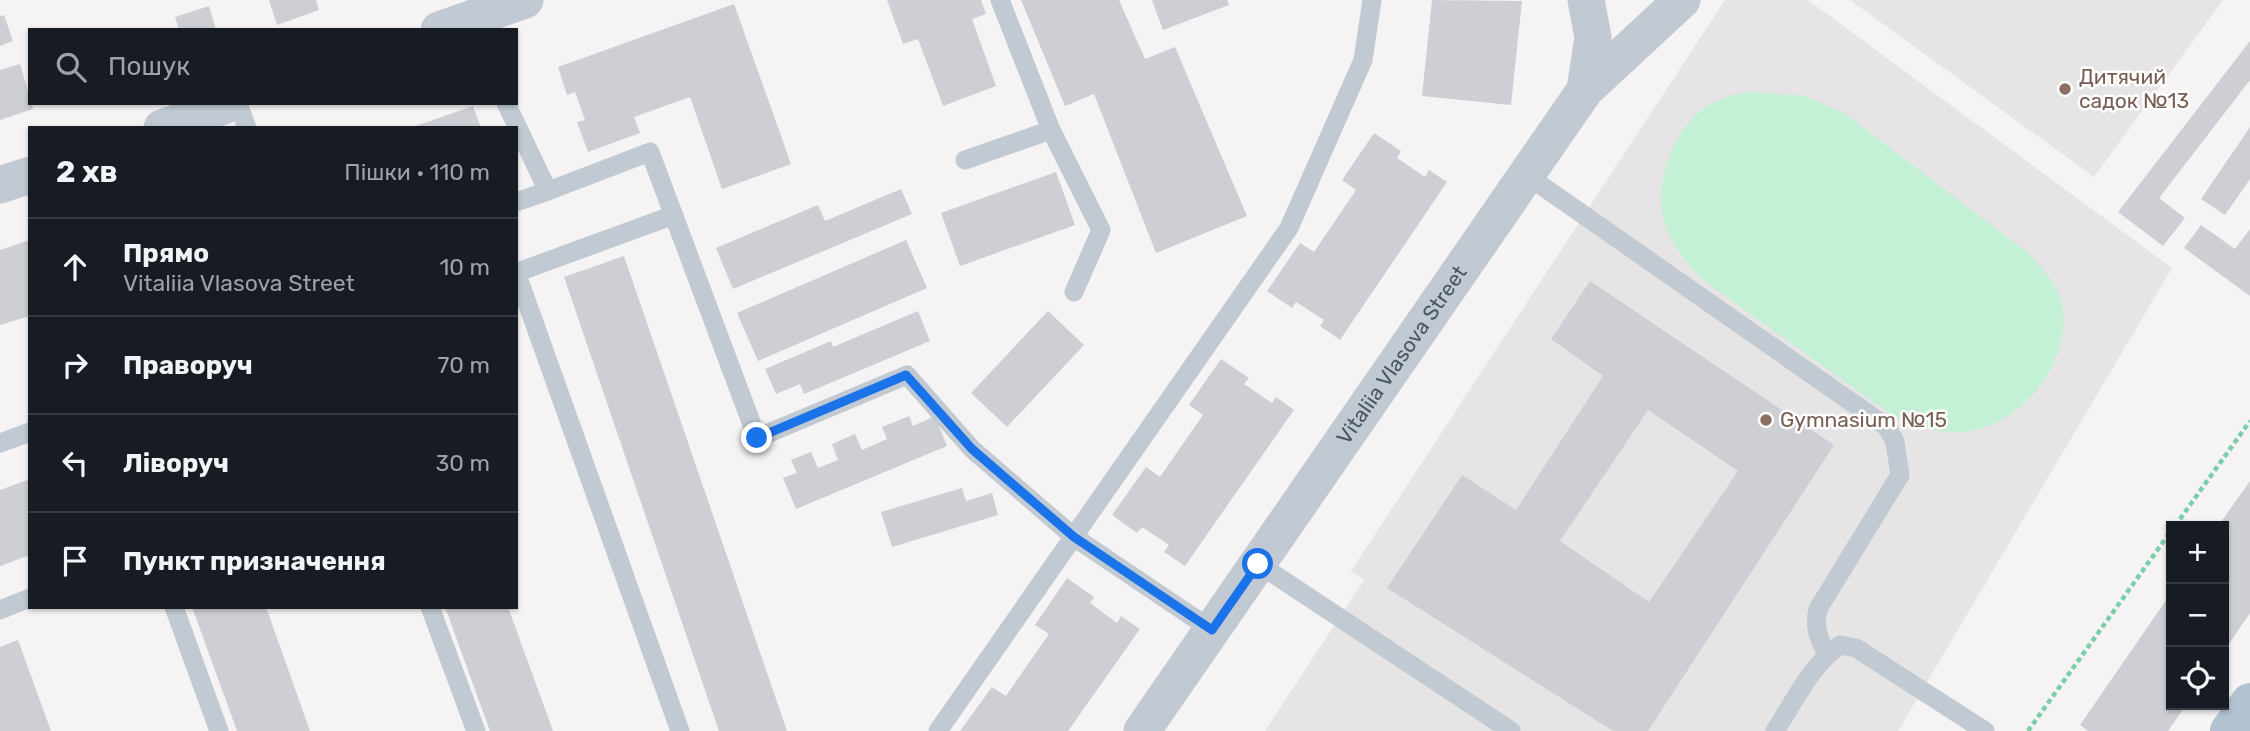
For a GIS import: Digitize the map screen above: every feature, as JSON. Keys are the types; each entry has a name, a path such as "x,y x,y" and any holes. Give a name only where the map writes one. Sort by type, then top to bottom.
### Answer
{"main road":[{"path":"2229,731 2250,702"}],"street":[{"path":"457,20 525,0"},
{"path":"1584,90 1593,37 1586,0"},
{"name":"Vitaliia Vlasova Street","path":"1142,731 1584,90 1682,0"},
{"path":"168,126 225,105"},
{"path":"0,185 28,176"}],"lane":[{"path":"1000,0 1051,130 1101,230 1074,292"},
{"path":"939,731 1289,228 1363,60 1372,0"},
{"path":"239,105 246,126"},
{"path":"507,105 517,126"},
{"path":"518,128 548,191"},
{"path":"965,160 1051,130"},
{"path":"518,201 650,152 757,438 906,375 972,449 1074,537 1212,630"},
{"path":"1525,174 1887,427 1899,459 1900,475 1818,609 1815,624 1827,654"},
{"path":"518,272 674,215"},
{"path":"518,275 680,731"},
{"path":"0,443 28,433"},
{"path":"1258,564 1511,731"},
{"path":"0,610 28,599"},
{"path":"175,609 219,731"},
{"path":"431,609 476,731"},
{"path":"1775,731 1827,654 1840,645 1856,648 1985,731"}],"path":[{"path":"2179,521 2250,421"},
{"path":"2028,731 2166,538"}],"shaded area":[{"name":"Gymnasium №15","path":"1725,0 1808,0 2172,268 1898,731 1265,731 1364,580 1351,571"},
{"name":"Дитячий садок №13","path":"1850,0 2223,0 2094,177"}],"green space":[{"path":"1748,92 1805,96 1844,113 2028,253 2056,288 2061,301 2063,322 2061,343 2054,363 2029,399 1994,424 1974,430 1952,432 1912,424 1892,415 1703,280 1669,235 1661,203 1664,173 1675,143 1693,118 1719,100"}],"building":[{"path":"269,0 316,0 319,10 277,25"},
{"path":"887,0 981,0 986,14 972,19 996,86 943,106 918,39 903,44"},
{"path":"1021,0 1119,0 1145,59 1175,47 1247,216 1156,253 1094,94 1065,106"},
{"path":"1152,0 1227,0 1229,5 1163,30"},
{"path":"1432,0 1522,1 1511,105 1422,96"},
{"path":"734,4 791,164 722,189 690,97 634,117 640,133 588,152 577,122 585,120 575,92 567,95 558,67"},
{"path":"209,6 215,28 178,28 175,17"},
{"path":"4,15 13,41 0,46 0,16"},
{"path":"2250,41 2250,80 2159,198 2185,218 2163,246 2118,212"},
{"path":"20,64 28,92 28,105 32,105 33,109 0,120 0,70"},
{"path":"473,106 480,126 416,126"},
{"path":"2250,127 2250,179 2225,215 2201,199"},
{"path":"1374,133 1401,151 1397,158 1425,177 1429,170 1447,182 1340,340 1320,326 1324,320 1296,302 1292,308 1267,291 1300,243 1314,252 1356,190 1342,180"},
{"path":"1056,172 1075,225 960,266 941,213"},
{"path":"901,189 912,214 733,289 716,248 818,205 825,221"},
{"path":"2201,225 2235,249 2250,229 2250,296 2184,248"},
{"path":"906,240 927,288 758,361 737,313"},
{"path":"28,241 28,317 0,325 0,250"},
{"path":"624,256 787,731 719,731 564,277"},
{"path":"1590,281 1834,445 1648,731 1613,731 1387,588 1462,475 1516,510 1603,376 1551,339","holes":["1648,410 1738,471 1649,602 1560,541"]},
{"path":"918,311 930,341 804,394 800,384 776,394 765,369 831,341 833,347"},
{"path":"1048,311 1084,345 1007,427 971,393"},
{"path":"1221,359 1249,378 1244,384 1272,403 1276,397 1294,410 1185,566 1164,552 1169,545 1142,527 1137,533 1112,515 1146,467 1160,477 1203,415 1189,405"},
{"path":"909,416 913,426 935,416 947,446 796,509 783,478 797,473 791,460 811,452 818,468 838,460 832,444 855,434 862,450 887,439 882,427"},
{"path":"28,480 28,556 0,566 0,490"},
{"path":"2250,481 2250,613 2229,644 2229,521 2222,521"},
{"path":"962,488 966,501 992,493 998,515 892,547 881,512"},
{"path":"1067,578 1094,597 1090,603 1117,623 1121,616 1140,629 1068,731 960,731 992,687 1006,696 1049,634 1035,625"},
{"path":"2166,600 2166,710 2183,710 2168,731 2088,731 2080,725"},
{"path":"193,609 267,609 310,731 237,731"},
{"path":"446,609 509,609 553,731 490,731"},
{"path":"18,640 51,731 0,731 0,647"}],"place":[{"name":"Дитячий садок №13","path":"2065,89"},
{"name":"Gymnasium №15","path":"1766,420"}],"route":[{"path":"757,438 906,375 972,449 1074,537 1212,630 1258,564"}]}
